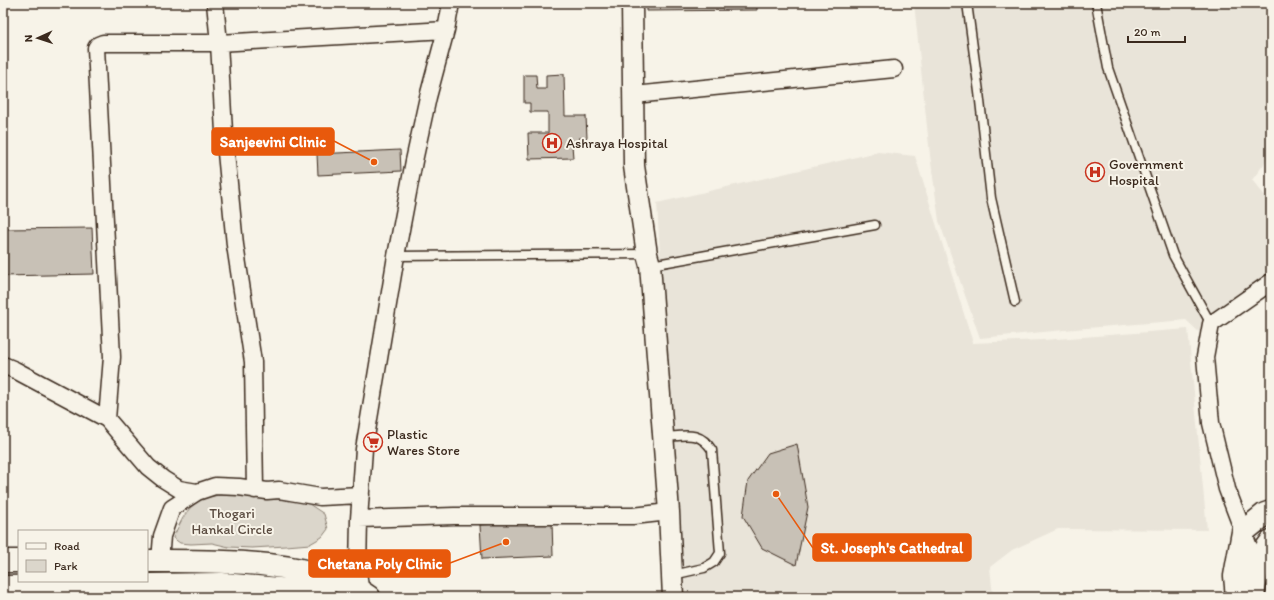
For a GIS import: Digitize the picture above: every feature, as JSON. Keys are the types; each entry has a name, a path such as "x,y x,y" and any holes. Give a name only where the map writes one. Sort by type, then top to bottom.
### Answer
{"highway":[{"path":"1237,597 1235,576 1243,532 1265,514 1271,512"},
{"path":"1253,597 1257,568 1265,549 1271,542"},
{"path":"3,561 18,561"},
{"path":"154,561 248,563 291,568 330,577 363,595"},
{"path":"3,587 222,584 251,585 318,594 325,597"}],"street":[{"path":"215,3 219,43 224,132 235,245 253,362 255,490"},
{"path":"363,595 358,570 364,449 396,256 428,97 446,30 451,3"},
{"path":"632,3 634,166 648,260 669,512 673,597"},
{"path":"107,419 112,357 96,48 98,45 103,42 219,43 446,30"},
{"path":"634,94 894,69"},
{"path":"1257,568 1227,489 1211,423 1205,357 1212,324 1271,282"},
{"path":"3,364 107,419 153,471 179,489 197,492"},
{"path":"154,561 172,508 197,492 215,486 239,487 267,491 279,490 320,497 361,495"},
{"path":"360,519 462,516 633,516 669,512"}],"lane":[{"path":"967,3 991,198 1016,302"},
{"path":"1096,3 1108,68 1172,255 1212,324"},
{"path":"396,256 648,260 875,225"},
{"path":"662,437 697,435 707,442 712,450 720,553 714,562 704,568 672,575"}],"shaded area":[{"name":"Government Hospital","path":"914,3 1271,3 1271,150 1264,164 1252,180 1271,203 1271,276 1200,333 1186,320 980,338 939,221 930,155"},
{"path":"878,152 915,156 973,343 1043,340 1188,329 1207,530 1058,529 1012,550 990,567 993,597 680,597 657,203"}],"green space":[{"name":"Thogari Hankal Circle","path":"220,495 295,501 309,504 324,514 328,529 322,537 310,544 252,548 229,547 212,543 180,543 173,538 183,517 192,506 205,498"}],"building":[{"path":"647,3 757,3 757,10 647,11"},
{"path":"564,74 565,116 586,116 587,138 579,138 579,144 572,145 573,158 529,159 528,133 548,133 548,112 530,112 530,103 524,103 524,75 536,75 537,89 546,89 546,75"},
{"path":"400,150 401,171 318,175 317,154"},
{"path":"92,228 94,274 3,276 3,229"},
{"path":"797,444 808,507 796,565 762,548 743,516 748,481 768,453"},
{"path":"552,522 553,556 482,559 480,525"}],"place":[{"name":"Ashraya Hospital","path":"552,143"},
{"name":"Sanjeevini Clinic","path":"374,162"},
{"name":"Government Hospital","path":"1095,172"},
{"name":"Plastic Wares Store","path":"373,442"},
{"name":"St. Joseph's Cathedral","path":"776,494"},
{"name":"Chetana Poly Clinic","path":"506,542"}]}
